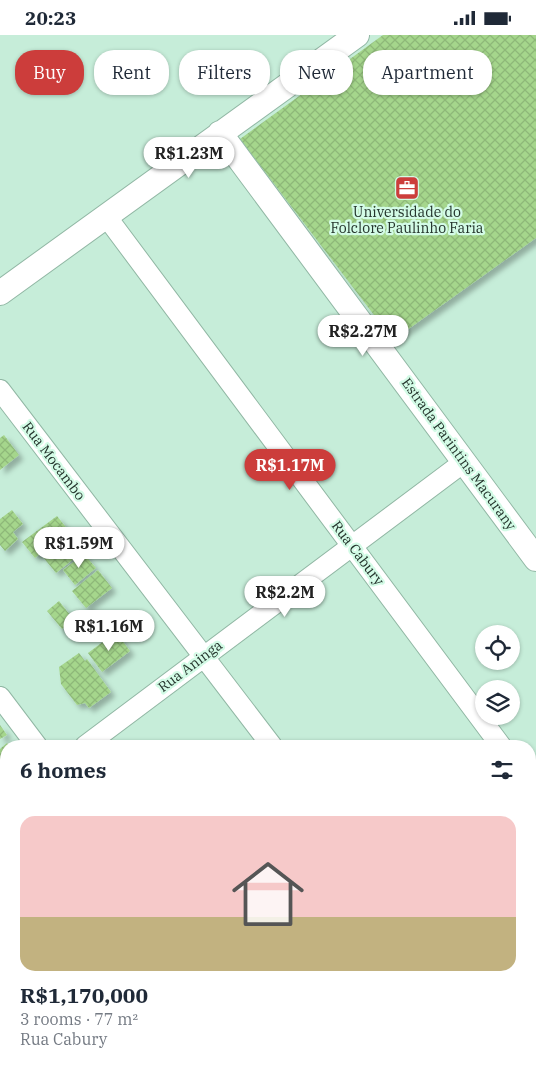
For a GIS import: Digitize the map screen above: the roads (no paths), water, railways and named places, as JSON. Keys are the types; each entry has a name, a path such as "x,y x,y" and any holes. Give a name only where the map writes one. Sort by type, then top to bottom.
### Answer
{"street":[{"path":"0,293 356,35"},
{"name":"Estrada Parintins Macurany","path":"220,133 536,559"},
{"name":"Rua Cabury","path":"106,215 497,740"},
{"name":"Rua Mocambo","path":"0,390 267,740"},
{"name":"Rua Aninga","path":"93,740 464,462"},
{"path":"0,697 32,740"}],"place":[{"name":"Universidade do Folclore Paulinho Faria","path":"407,188"}]}
